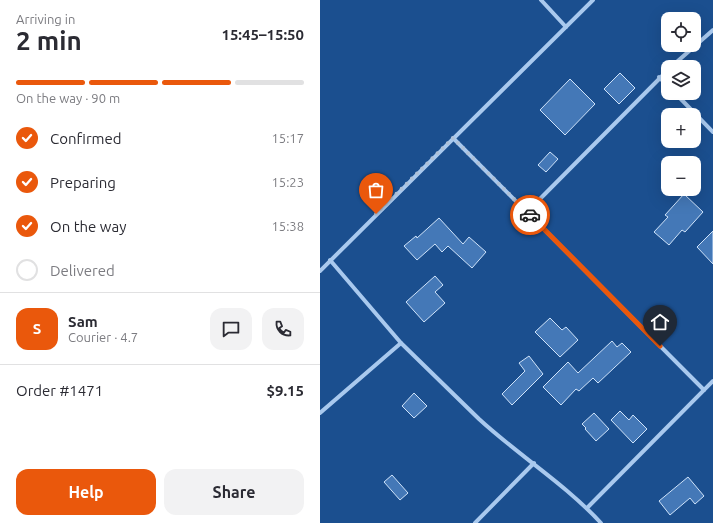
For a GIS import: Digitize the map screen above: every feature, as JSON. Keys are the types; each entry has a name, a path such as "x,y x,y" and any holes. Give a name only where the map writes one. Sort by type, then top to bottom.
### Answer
{"street":[{"path":"540,0 566,26"},
{"path":"320,271 593,0"},
{"path":"679,60 713,30"},
{"path":"527,212 659,78"},
{"path":"682,100 713,132"},
{"path":"453,138 704,390"},
{"path":"330,260 402,343 490,429 534,463 587,508 601,523"},
{"path":"320,413 402,343"},
{"path":"587,508 713,381"},
{"path":"475,523 534,463"}],"building":[{"path":"620,73 635,88 619,104 604,89"},
{"path":"570,79 595,104 565,135 540,110"},
{"path":"550,152 558,159 546,172 538,165"},
{"path":"682,196 686,196 703,212 685,232 682,230 669,245 654,232 668,217 665,215"},
{"path":"439,218 463,244 469,237 486,252 472,268 448,246 442,252 435,244 417,260 404,246 416,236 417,238"},
{"path":"713,231 713,264 697,247"},
{"path":"435,276 443,285 435,292 445,303 424,322 406,302"},
{"path":"550,318 562,330 566,327 578,340 560,357 535,332"},
{"path":"612,341 617,347 622,343 631,352 598,383 593,378 579,391 576,389 561,405 543,387 568,362 578,373"},
{"path":"529,356 543,374 512,405 502,394 525,371 519,363"},
{"path":"414,393 427,406 414,418 402,406"},
{"path":"620,411 629,420 633,415 647,429 633,443 611,420"},
{"path":"594,413 609,429 596,441 582,424"},
{"path":"392,475 408,493 400,500 384,482"},
{"path":"688,477 704,496 695,504 690,498 670,515 659,501"}],"way so far":[{"path":"376,214 453,138 530,215"}],"route":[{"path":"530,215 660,346"}]}
